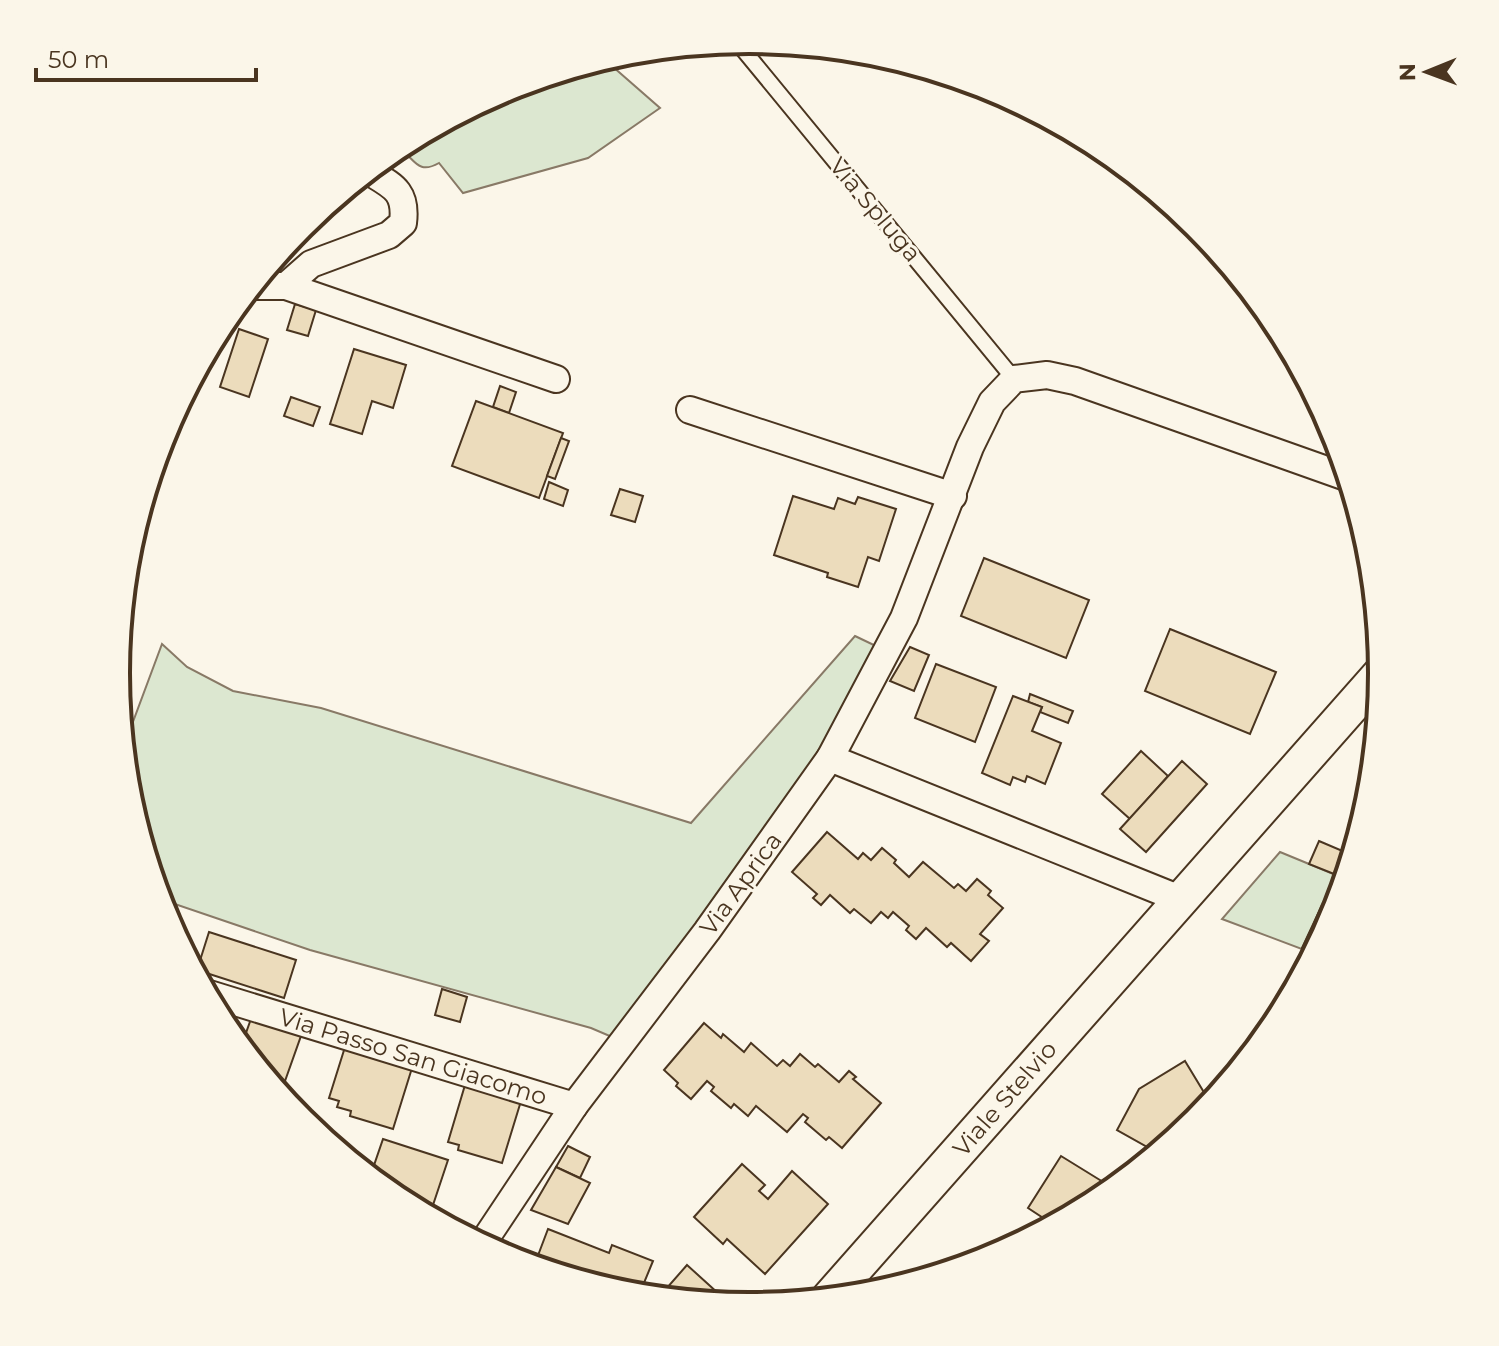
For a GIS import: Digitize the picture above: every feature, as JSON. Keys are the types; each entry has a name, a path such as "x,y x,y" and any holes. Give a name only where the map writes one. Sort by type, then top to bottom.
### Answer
{"street":[{"path":"286,286 311,264 389,235 403,223 405,209 401,196 391,183 379,178"},
{"path":"266,286 286,286 556,379"},
{"path":"690,410 953,496 970,447 992,402 1014,379 1047,375 1075,381 1336,473"},
{"name":"Via Aprica","path":"484,1232 574,1106 707,931 830,758 904,618 953,496"},
{"name":"Viale Stelvio","path":"840,1285 1368,688"},
{"path":"830,758 1180,899"},
{"name":"Via Passo San Giacomo","path":"223,998 574,1106"}],"lane":[{"name":"Via Spluga","path":"746,54 1014,379"}],"green space":[{"path":"615,69 660,108 588,158 463,193 439,163 425,167 408,156 476,118 513,101 589,75"},
{"path":"855,636 878,647 816,762 612,1037 591,1028 310,950 176,904 163,872 142,794 133,722 162,644 187,667 233,691 321,708 691,823"},
{"path":"1280,852 1335,875 1304,950 1222,919"}],"building":[{"path":"295,304 316,310 308,336 287,330"},
{"path":"239,329 268,339 249,397 220,387"},
{"path":"354,349 406,365 393,408 372,401 362,434 330,424"},
{"path":"500,386 516,392 509,413 493,407"},
{"path":"291,397 320,407 313,426 284,416"},
{"path":"476,401 563,433 539,498 452,466"},
{"path":"561,438 569,441 555,479 547,476"},
{"path":"549,482 568,490 563,506 544,499"},
{"path":"620,489 643,496 635,522 611,515"},
{"path":"793,496 834,509 838,498 855,504 858,497 896,509 879,561 868,557 858,587 827,577 828,573 774,555"},
{"path":"984,558 1089,600 1066,658 961,616"},
{"path":"1170,629 1276,672 1250,734 1145,691"},
{"path":"910,647 929,655 914,691 890,681"},
{"path":"936,664 996,687 975,742 915,718"},
{"path":"1030,694 1073,711 1068,723 1040,712 1042,707 1028,702"},
{"path":"1013,696 1042,707 1032,731 1061,743 1045,784 1027,776 1025,782 1013,777 1010,785 982,773"},
{"path":"1141,751 1168,776 1130,819 1102,794"},
{"path":"1182,761 1207,784 1146,852 1120,829"},
{"path":"827,832 858,859 863,853 871,860 882,848 909,877 923,862 954,888 958,884 966,891 977,879 991,891 988,895 1003,908 980,934 989,941 971,961 951,943 947,947 926,928 916,939 906,930 909,926 893,912 888,918 881,912 871,923 854,909 850,913 830,895 821,905 813,898 817,894 792,872"},
{"path":"1319,841 1342,851 1335,874 1309,864"},
{"path":"1322,905 1305,947 1302,948"},
{"path":"209,932 296,960 284,998 208,974 200,959"},
{"path":"442,989 467,997 460,1022 435,1015"},
{"path":"252,1016 302,1033 285,1081 258,1050 246,1033"},
{"path":"704,1023 744,1052 751,1043 777,1066 783,1060 790,1066 800,1054 839,1082 849,1071 856,1077 853,1079 881,1103 842,1148 829,1137 826,1140 805,1122 808,1118 803,1114 787,1132 756,1106 748,1116 734,1104 731,1108 711,1091 714,1087 707,1081 691,1099 664,1070"},
{"path":"345,1047 412,1068 393,1129 350,1116 351,1111 337,1107 339,1101 329,1098"},
{"path":"1185,1061 1204,1093 1147,1147 1117,1130 1139,1089"},
{"path":"465,1085 521,1101 502,1163 458,1150 459,1145 448,1142"},
{"path":"383,1139 448,1160 433,1205 374,1165"},
{"path":"568,1146 590,1157 580,1178 556,1167"},
{"path":"1061,1156 1102,1181 1043,1218 1028,1208"},
{"path":"742,1164 765,1185 759,1191 768,1199 792,1171 828,1204 765,1274 727,1239 723,1244 694,1217"},
{"path":"556,1167 590,1183 568,1224 531,1210"},
{"path":"548,1229 609,1253 612,1245 653,1261 644,1283 589,1271 538,1254"},
{"path":"687,1265 716,1291 709,1291 668,1287"}]}
